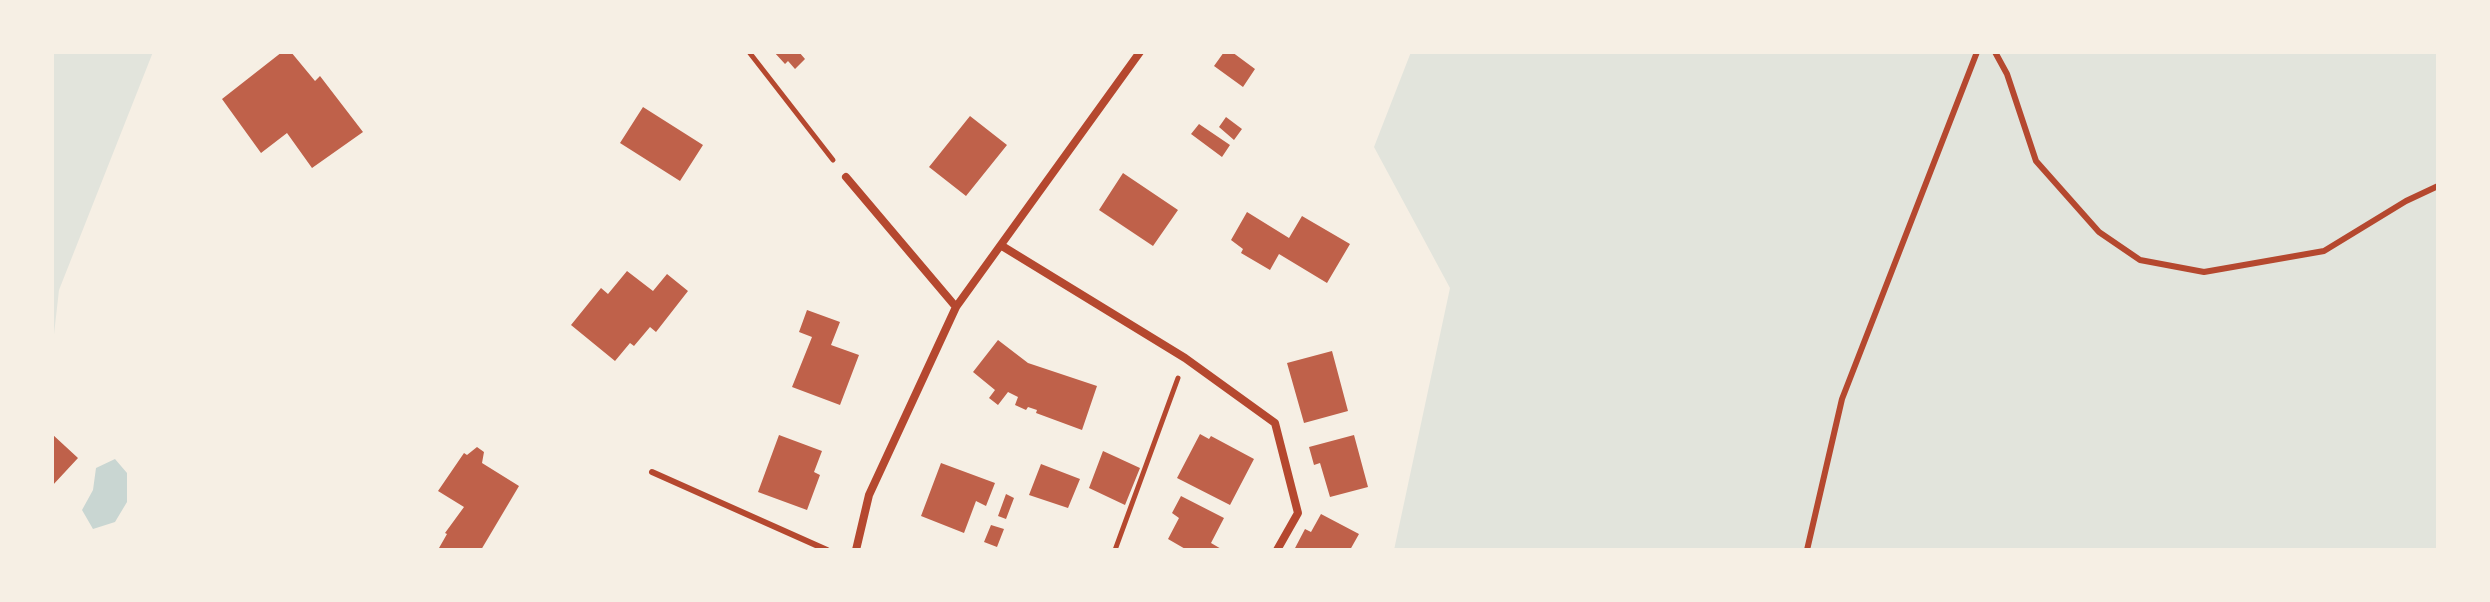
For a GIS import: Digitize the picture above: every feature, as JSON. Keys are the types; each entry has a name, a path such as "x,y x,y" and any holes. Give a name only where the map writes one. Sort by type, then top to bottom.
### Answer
{"street":[{"path":"856,550 869,495 956,307 1140,52"},
{"path":"846,177 956,307"},
{"path":"1002,246 1185,358 1275,423 1298,513 1277,550"}],"lane":[{"path":"1807,550 1842,399 1977,52"},
{"path":"1995,52 2007,74 2036,161 2099,232 2140,260 2204,272 2324,251 2406,201 2438,186"},
{"path":"652,472 827,550"}],"path":[{"path":"749,52 846,177"},
{"path":"1115,550 1185,358"}],"shaded area":[{"path":"52,52 153,52 59,290 52,352"},
{"path":"1411,52 2438,52 2438,550 1394,550 1450,288 1374,147"},
{"path":"115,459 127,473 127,502 115,522 93,529 82,510 93,490 96,468"}],"building":[{"path":"282,52 291,52 315,81 320,76 363,132 312,168 287,133 261,153 222,99"},
{"path":"774,52 799,52 805,59 795,69 788,61 785,64"},
{"path":"1224,52 1232,52 1255,69 1243,87 1214,66"},
{"path":"643,107 703,145 680,181 620,143"},
{"path":"970,116 1007,145 966,196 929,167"},
{"path":"1226,117 1242,129 1234,140 1219,127"},
{"path":"1199,124 1230,145 1222,157 1191,134"},
{"path":"1123,173 1178,210 1153,246 1099,210"},
{"path":"1247,212 1289,238 1302,216 1350,244 1327,283 1279,254 1270,270 1241,253 1243,249 1231,240"},
{"path":"627,271 653,291 667,274 688,291 656,332 650,327 634,346 630,343 615,361 571,325 601,288 608,294"},
{"path":"807,310 840,322 831,345 859,355 840,405 792,387 812,337 799,332"},
{"path":"998,340 1028,363 1097,386 1082,430 1036,413 1037,410 1028,407 1026,410 1015,405 1018,397 1008,392 998,405 989,398 995,390 973,372"},
{"path":"1332,351 1348,411 1304,423 1287,363"},
{"path":"52,434 78,458 52,486"},
{"path":"1200,434 1209,439 1211,436 1254,459 1230,505 1177,478"},
{"path":"779,435 822,451 814,472 820,475 807,510 758,492"},
{"path":"1354,435 1368,487 1330,497 1320,463 1314,465 1309,447"},
{"path":"477,447 484,452 482,463 519,486 481,550 443,550 439,548 445,533 464,507 438,491 464,453 467,455"},
{"path":"1103,451 1140,468 1125,505 1089,488"},
{"path":"941,463 995,483 986,506 976,501 964,533 921,516"},
{"path":"1041,464 1080,479 1068,508 1029,495"},
{"path":"1006,494 1014,498 1006,519 998,516"},
{"path":"1181,496 1224,518 1211,543 1223,550 1187,550 1168,539 1179,518 1172,513"},
{"path":"1321,514 1359,534 1350,550 1294,550 1305,529 1311,532"},
{"path":"991,525 1004,529 997,547 984,542"}]}
